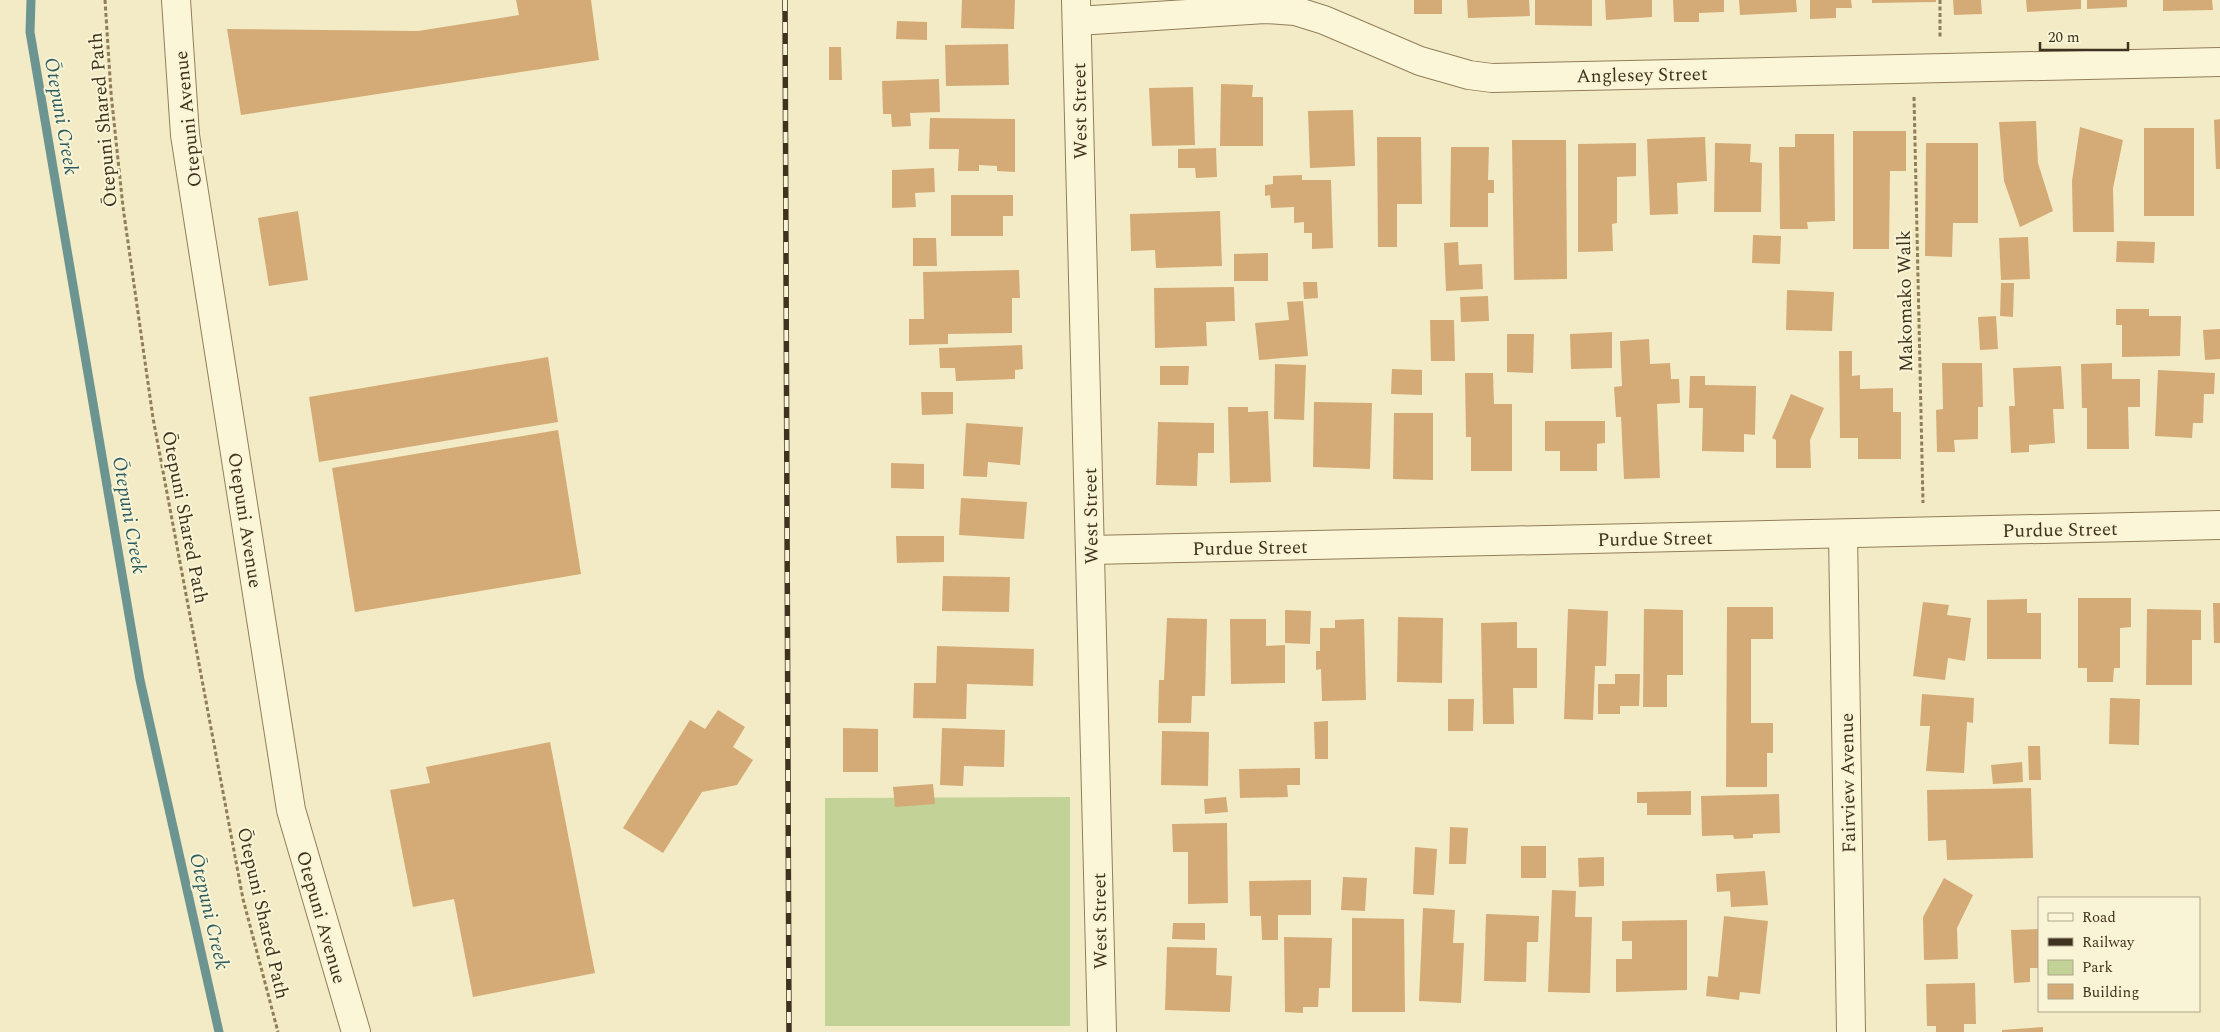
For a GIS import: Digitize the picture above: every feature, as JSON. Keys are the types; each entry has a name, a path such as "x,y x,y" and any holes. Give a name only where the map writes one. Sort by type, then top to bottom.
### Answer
{"street":[{"name":"Otepuni Avenue","path":"176,0 185,135 292,810 356,1032"},
{"name":"Anglesey Street","path":"1076,10 1265,9 1295,11 1324,20 1420,61 1461,73 1492,78 2220,62"},
{"name":"West Street","path":"1076,10 1102,1032"},
{"name":"Purdue Street","path":"1090,550 2220,526"},
{"name":"Fairview Avenue","path":"1843,534 1851,1032"}],"path":[{"name":"Ōtepuni Shared Path","path":"106,0 111,93 123,207 153,418 244,899 278,1032"},
{"path":"1940,0 1940,43"},
{"name":"Makomako Walk","path":"1914,94 1923,507"}],"green space":[{"path":"1070,797 1070,1026 825,1026 825,798"}],"building":[{"path":"516,0 591,0 599,60 241,115 227,29 418,31 519,15"},
{"path":"962,0 1015,0 1014,29 961,28"},
{"path":"1414,0 1442,0 1442,14 1414,14"},
{"path":"1467,0 1529,0 1530,16 1468,18"},
{"path":"1535,0 1592,0 1592,26 1535,25"},
{"path":"1605,0 1652,0 1652,17 1606,20"},
{"path":"1673,0 1724,0 1724,12 1699,13 1699,22 1674,22"},
{"path":"1739,0 1796,0 1797,12 1740,15"},
{"path":"1810,0 1851,0 1852,8 1836,8 1836,18 1810,19"},
{"path":"1872,0 1936,0 1936,2 1872,3"},
{"path":"1953,0 1981,0 1982,14 1954,15"},
{"path":"2026,0 2081,0 2081,9 2027,12"},
{"path":"2087,0 2127,0 2127,7 2087,9"},
{"path":"2163,0 2212,0 2213,10 2163,11"},
{"path":"897,21 927,22 927,40 896,39"},
{"path":"1008,44 1009,85 946,86 945,45"},
{"path":"829,47 841,47 842,80 829,80"},
{"path":"939,79 940,112 910,113 911,126 892,127 891,114 883,114 882,81"},
{"path":"1221,84 1253,85 1252,97 1263,97 1263,146 1220,146"},
{"path":"1193,87 1195,145 1152,146 1149,88"},
{"path":"1353,110 1355,166 1310,168 1308,111"},
{"path":"930,118 1015,119 1015,172 997,171 997,166 979,165 979,171 958,171 959,149 929,149"},
{"path":"2220,119 2220,169 2216,169 2214,120"},
{"path":"2036,121 2038,163 2053,211 2020,227 2004,181 1999,122"},
{"path":"2080,127 2123,140 2113,188 2114,232 2073,232 2072,181"},
{"path":"2144,128 2194,128 2194,216 2144,216"},
{"path":"1853,131 1906,131 1906,171 1890,171 1889,249 1853,249"},
{"path":"1795,134 1834,134 1835,221 1807,222 1808,229 1780,229 1779,147 1795,147"},
{"path":"1377,137 1421,137 1422,204 1397,204 1397,247 1378,247"},
{"path":"1705,137 1707,181 1677,183 1678,214 1650,215 1647,139"},
{"path":"1512,140 1566,140 1567,279 1514,280"},
{"path":"1636,143 1636,176 1617,177 1617,223 1612,224 1613,251 1578,252 1578,144"},
{"path":"1715,143 1751,144 1750,162 1762,163 1761,212 1714,212"},
{"path":"1926,143 1978,143 1978,223 1953,223 1952,257 1925,256"},
{"path":"1451,147 1489,147 1488,180 1494,180 1494,193 1488,193 1488,227 1450,227"},
{"path":"1216,148 1217,177 1196,178 1195,168 1178,168 1178,149"},
{"path":"934,168 935,192 915,193 916,207 892,208 892,170"},
{"path":"1302,175 1302,180 1331,180 1333,248 1312,249 1312,233 1304,233 1304,222 1294,223 1294,207 1271,208 1270,195 1265,196 1265,185 1273,184 1273,176"},
{"path":"951,195 1013,195 1013,216 1003,216 1003,236 951,236"},
{"path":"298,211 308,280 269,286 258,218"},
{"path":"1220,211 1222,266 1156,268 1155,250 1131,251 1130,214"},
{"path":"1753,235 1781,236 1780,264 1752,263"},
{"path":"2028,237 2030,279 2001,280 1999,238"},
{"path":"913,238 936,238 937,266 913,266"},
{"path":"2117,241 2155,242 2154,263 2116,262"},
{"path":"1458,242 1459,265 1482,264 1483,289 1446,291 1444,243"},
{"path":"1268,253 1268,281 1234,281 1234,254"},
{"path":"1019,270 1020,298 1012,298 1012,333 948,334 948,344 909,345 909,319 924,319 923,272"},
{"path":"1303,282 1317,282 1318,298 1304,299"},
{"path":"2001,283 2014,283 2013,317 2000,316"},
{"path":"1234,287 1235,321 1206,322 1207,346 1155,348 1154,288"},
{"path":"1787,290 1834,292 1832,331 1786,330"},
{"path":"1488,296 1489,321 1461,322 1460,297"},
{"path":"1303,301 1308,356 1259,360 1255,323 1289,320 1287,302"},
{"path":"2116,309 2149,309 2149,316 2181,316 2180,356 2122,357 2122,325 2116,325"},
{"path":"1996,316 1998,349 1980,350 1978,317"},
{"path":"1430,320 1454,320 1455,361 1431,361"},
{"path":"2220,329 2220,359 2205,360 2203,330"},
{"path":"1612,332 1612,368 1571,369 1570,334"},
{"path":"1507,334 1534,334 1533,373 1507,372"},
{"path":"1649,339 1650,364 1670,363 1671,379 1679,379 1680,403 1657,404 1660,478 1624,479 1621,417 1616,417 1614,387 1622,386 1620,341"},
{"path":"1022,345 1023,369 1015,370 1015,379 956,381 955,368 940,368 939,348"},
{"path":"1839,351 1852,351 1852,376 1860,375 1860,389 1893,388 1893,412 1901,412 1901,459 1858,459 1858,438 1840,438"},
{"path":"548,357 558,422 319,462 309,397"},
{"path":"1942,363 1982,363 1983,407 1978,407 1978,439 1954,440 1955,452 1937,452 1936,410 1943,409"},
{"path":"2112,363 2112,379 2140,379 2140,407 2128,407 2129,449 2087,449 2087,408 2082,408 2081,364"},
{"path":"1275,364 1306,365 1304,420 1274,419"},
{"path":"1160,366 1189,366 1188,385 1160,385"},
{"path":"2061,366 2064,409 2053,409 2055,443 2029,445 2029,452 2011,453 2009,406 2015,406 2013,368"},
{"path":"1392,369 1422,370 1422,395 1391,394"},
{"path":"2158,370 2215,373 2214,394 2204,394 2203,423 2193,423 2192,438 2155,436"},
{"path":"1465,373 1493,373 1494,404 1512,404 1512,471 1471,471 1471,437 1466,437"},
{"path":"1690,376 1705,376 1705,385 1756,386 1755,435 1744,434 1744,452 1702,451 1703,408 1689,408"},
{"path":"921,392 953,392 953,414 922,415"},
{"path":"1791,394 1824,408 1810,440 1811,468 1776,468 1776,440 1772,438"},
{"path":"1314,402 1372,403 1370,469 1313,467"},
{"path":"1228,407 1248,407 1248,412 1268,411 1271,482 1230,483"},
{"path":"1394,413 1433,413 1433,480 1393,479"},
{"path":"1545,421 1605,421 1605,443 1597,444 1597,471 1560,471 1560,451 1545,451"},
{"path":"1158,422 1214,423 1214,453 1198,453 1197,486 1156,485"},
{"path":"966,423 1023,427 1020,465 988,462 987,477 963,476"},
{"path":"558,430 581,574 355,612 332,468"},
{"path":"891,463 924,464 924,489 891,488"},
{"path":"961,498 1027,502 1024,539 959,535"},
{"path":"896,536 944,536 944,562 897,563"},
{"path":"943,576 1010,577 1009,612 942,611"},
{"path":"2078,598 2131,598 2131,627 2120,628 2120,668 2114,668 2113,682 2087,682 2087,668 2078,668"},
{"path":"2027,599 2027,613 2041,613 2041,659 1987,659 1987,600"},
{"path":"1923,602 1949,605 1947,615 1971,618 1965,661 1948,658 1945,680 1913,676"},
{"path":"2213,603 2220,603 2220,643 2214,643"},
{"path":"1727,607 1773,607 1773,639 1751,639 1751,723 1773,723 1773,753 1767,753 1767,787 1726,787"},
{"path":"1568,609 1608,611 1606,666 1595,666 1593,720 1564,719"},
{"path":"1644,609 1683,610 1683,675 1667,675 1667,707 1643,707"},
{"path":"2147,609 2201,610 2201,640 2192,640 2192,685 2146,685"},
{"path":"1285,610 1311,611 1310,644 1285,643"},
{"path":"1398,617 1443,618 1442,683 1397,682"},
{"path":"1167,618 1207,619 1205,696 1192,696 1191,723 1158,723 1159,680 1164,680"},
{"path":"1230,619 1266,619 1266,646 1285,645 1285,683 1231,684"},
{"path":"1364,619 1366,700 1322,701 1321,669 1316,670 1316,651 1320,651 1320,628 1335,628 1335,620"},
{"path":"1517,622 1517,648 1537,648 1537,688 1513,688 1514,724 1483,724 1481,623"},
{"path":"937,646 1034,649 1033,686 967,684 966,719 913,718 914,683 936,683"},
{"path":"1615,674 1640,674 1639,706 1620,706 1620,714 1598,714 1598,684 1615,684"},
{"path":"1922,694 1974,698 1973,723 1967,722 1964,773 1926,771 1930,726 1920,726"},
{"path":"2110,698 2140,699 2139,745 2109,744"},
{"path":"1448,699 1474,699 1473,731 1448,731"},
{"path":"718,710 745,727 733,747 753,760 737,785 702,792 663,853 623,828 690,720 705,729"},
{"path":"1328,721 1328,759 1315,759 1314,722"},
{"path":"843,728 878,729 878,772 843,772"},
{"path":"942,728 1005,730 1004,767 964,766 963,786 940,785"},
{"path":"1162,731 1209,732 1208,786 1161,785"},
{"path":"550,742 595,973 473,997 454,899 413,907 390,790 430,783 426,767"},
{"path":"2028,746 2040,746 2041,780 2029,780"},
{"path":"2022,762 2023,782 1993,784 1991,765"},
{"path":"1300,768 1300,785 1287,785 1288,797 1240,798 1239,769"},
{"path":"933,784 935,804 895,807 893,787"},
{"path":"2031,788 2033,858 1947,860 1946,840 1928,841 1927,790"},
{"path":"1691,791 1691,815 1647,815 1647,803 1637,803 1637,792"},
{"path":"1779,794 1780,833 1753,834 1753,838 1734,839 1733,835 1702,836 1701,796"},
{"path":"1226,797 1228,812 1205,814 1204,799"},
{"path":"1227,823 1228,903 1188,904 1188,852 1173,852 1172,824"},
{"path":"1450,827 1468,828 1466,864 1449,864"},
{"path":"1521,846 1546,846 1546,878 1521,878"},
{"path":"1415,847 1437,849 1434,895 1413,894"},
{"path":"1604,857 1604,886 1579,887 1578,858"},
{"path":"1765,871 1768,905 1731,907 1730,891 1717,892 1716,874"},
{"path":"1343,877 1367,878 1365,911 1341,910"},
{"path":"1944,878 1973,895 1957,928 1958,959 1924,960 1923,917"},
{"path":"1311,880 1311,915 1278,915 1278,940 1262,940 1261,916 1250,916 1249,881"},
{"path":"1552,890 1576,891 1575,917 1592,917 1590,993 1548,992"},
{"path":"1423,908 1455,910 1453,943 1464,943 1461,1003 1419,1001"},
{"path":"1486,914 1539,916 1538,942 1527,942 1526,982 1484,981"},
{"path":"1724,916 1768,921 1760,994 1740,992 1739,1000 1706,996 1708,976 1718,977"},
{"path":"1352,918 1404,919 1405,1012 1352,1012"},
{"path":"1687,920 1687,990 1616,992 1616,959 1632,959 1632,941 1622,941 1622,921"},
{"path":"1173,923 1205,923 1205,940 1172,939"},
{"path":"2038,929 2038,968 2030,968 2030,982 2014,983 2011,930"},
{"path":"1284,937 1332,938 1330,988 1319,988 1318,1007 1303,1007 1303,1013 1285,1012"},
{"path":"1167,947 1217,948 1216,975 1232,976 1230,1012 1165,1010"},
{"path":"1975,983 1976,1024 1964,1024 1964,1032 1936,1032 1936,1026 1927,1026 1926,984"},
{"path":"2043,1027 2043,1032 2002,1032 2002,1030"}],"waterway":[{"name":"Ōtepuni Creek","path":"31,0 30,32 140,680 219,1032"}],"railway":[{"path":"785,0 789,1032"}]}
